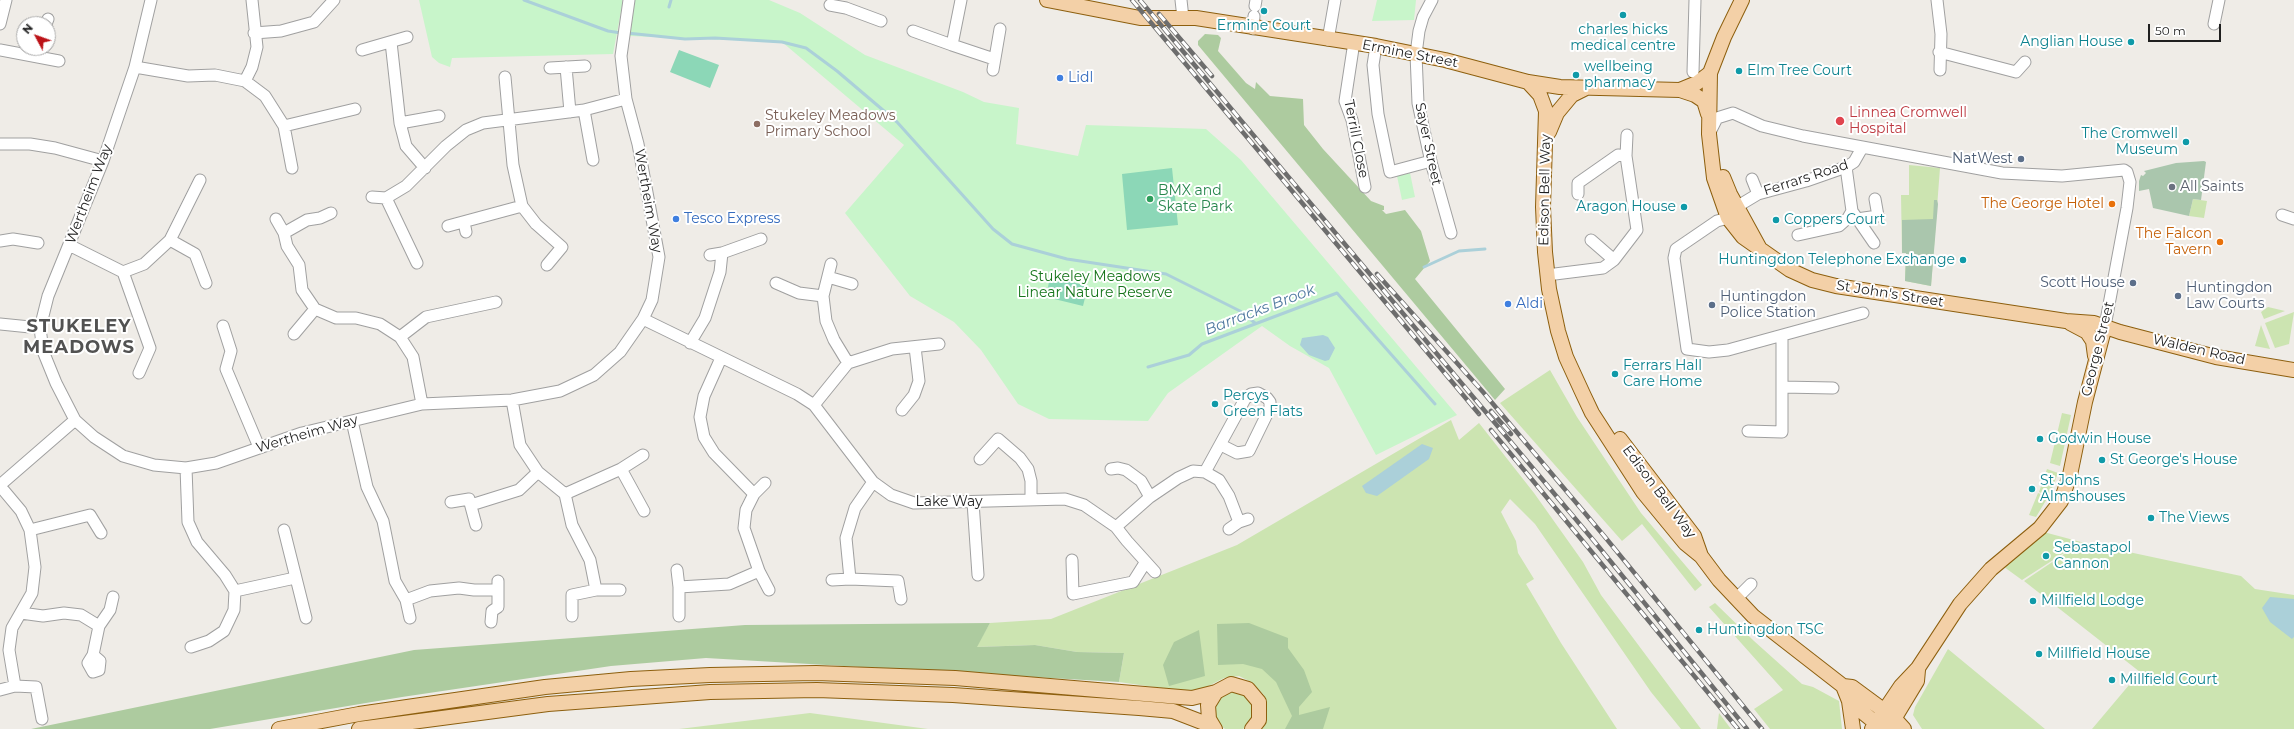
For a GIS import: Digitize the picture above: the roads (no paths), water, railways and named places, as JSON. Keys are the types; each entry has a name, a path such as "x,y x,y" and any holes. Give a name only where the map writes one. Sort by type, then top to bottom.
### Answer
{"main road":[{"name":"Ermine Street","path":"1047,0 1140,18 1183,18 1255,13 1328,40 1354,42 1416,54 1528,82 1560,87 1680,90 1704,101 1709,119"},
{"path":"1710,73 1740,0"},
{"name":"Ermine Street","path":"1680,90 1697,83 1710,73"},
{"name":"St John's Street","path":"1710,73 1709,134 1714,178 1728,218 1743,237 1790,270 1812,280 1830,285 2103,326"},
{"name":"Edison Bell Way","path":"1528,82 1536,90 1545,104 1546,142 1543,207 1547,275 1558,331 1566,356 1592,413 1654,505 1685,543 1701,556 1736,599 1754,616 1843,686 1852,687 1883,723"},
{"path":"1546,142 1557,113 1572,95 1586,88"},
{"path":"1709,134 1730,194 1760,249"},
{"path":"2066,321 2087,332 2092,341 2095,363"},
{"name":"George Street","path":"1883,723 1917,681 1918,668 1960,604 1978,582 2004,556 2040,528 2055,511 2067,489 2103,326"},
{"name":"Walden Road","path":"2103,326 2216,357 2294,370"},
{"name":"Edison Bell Way","path":"1583,394 1601,410 1623,444 1694,536 1701,556"},
{"path":"279,729 428,703 545,687 631,679 816,673 955,678 1042,684 1140,695 1192,698 1216,692 1223,687 1240,685 1255,695 1260,711 1258,720 1252,729"},
{"path":"1843,686 1849,701 1853,729"},
{"path":"359,729 548,704 710,692 824,691 953,695 1173,712 1192,717 1214,728"},
{"path":"1214,728 1209,720 1208,705 1216,692"},
{"path":"1849,701 1883,723 1904,729"}],"street":[{"path":"0,24 6,0"},
{"name":"Wertheim Way","path":"151,0 135,67 103,161 48,296 40,328 43,351 56,383 75,420 94,437 123,456 154,465 186,468 216,463 302,433 422,404 512,400 560,391 594,375 620,352 644,319 652,300 659,256 638,144 626,99 621,56 629,0"},
{"path":"245,81 252,67 257,47 254,33 252,0"},
{"path":"254,33 281,31 314,22 334,0"},
{"path":"952,45 961,0"},
{"path":"1181,0 1183,18"},
{"path":"1328,40 1334,0"},
{"path":"1693,72 1695,0"},
{"path":"1937,0 1941,34 1939,52 1940,70"},
{"path":"2214,24 2219,0"},
{"name":"Sayer Street","path":"1429,3 1419,31 1416,54 1418,103 1431,161 1451,233"},
{"path":"830,5 847,4 882,21"},
{"path":"913,31 952,45 994,65 1000,29"},
{"path":"362,50 407,38"},
{"path":"391,42 400,123 406,146 425,168"},
{"name":"Terrill Close","path":"1354,42 1345,101 1352,120 1366,187"},
{"path":"1376,46 1373,65 1378,114 1390,172 1431,161"},
{"path":"0,50 16,51"},
{"path":"1939,52 2016,72 2024,62"},
{"path":"48,56 60,61"},
{"path":"550,68 585,66"},
{"path":"135,67 188,76 215,75 245,81 265,96 284,126 292,168"},
{"path":"566,67 570,112"},
{"path":"504,77 513,165 522,206 536,224 562,247 546,265"},
{"path":"372,198 386,198 406,186 446,146 466,130 483,124 584,110 626,99"},
{"path":"284,126 355,109"},
{"path":"584,110 593,160"},
{"path":"1709,134 1717,118 1733,113 1762,126 1862,148"},
{"path":"400,123 439,116"},
{"path":"1547,275 1603,268 1614,260 1637,230 1626,156 1626,135"},
{"path":"0,144 30,144 55,148 103,161"},
{"name":"Ferrars Road","path":"1743,203 1758,194 1806,181 1846,167 1854,162 1862,148"},
{"name":"George Street","path":"1862,148 2002,173 2077,175 2118,170 2128,172 2130,182 2119,257 2103,326"},
{"path":"1578,194 1578,183 1618,155 1626,156"},
{"path":"1846,167 1855,215 1874,243"},
{"path":"1752,179 1758,194"},
{"path":"123,272 144,264 170,240 200,180"},
{"path":"386,198 417,263"},
{"path":"1798,235 1839,226 1848,218 1855,215 1878,216 1875,199"},
{"path":"448,226 465,227 522,206"},
{"path":"284,233 307,220 320,218 331,213"},
{"path":"2282,215 2294,219"},
{"name":"St John's Street","path":"1728,218 1718,220 1676,249 1674,258 1687,349 1709,352 1728,350 1782,337 1863,313"},
{"path":"276,219 284,233 287,246 299,265 302,290 315,309 336,318 356,318 380,324 400,337 413,357 422,404"},
{"path":"0,241 13,239 38,243"},
{"path":"710,255 722,253 761,239"},
{"path":"170,240 195,254 206,284"},
{"path":"1591,240 1614,260"},
{"path":"69,245 123,272 150,348 139,373"},
{"path":"690,343 705,318 720,272 722,253"},
{"path":"832,264 823,296 826,321 834,340 848,363"},
{"path":"828,277 852,284"},
{"path":"776,283 800,293 823,296"},
{"path":"400,337 426,317 496,302"},
{"path":"294,334 315,309"},
{"name":"Lake Way","path":"644,319 690,343 797,394 814,405 873,482 891,495 914,503 1065,499 1084,505 1116,527 1145,563 1155,572"},
{"path":"0,324 40,328"},
{"path":"223,326 231,351 226,369 260,447"},
{"path":"1748,431 1782,432 1782,337"},
{"path":"814,405 848,363 892,349 939,344"},
{"path":"902,410 914,395 919,381 915,347"},
{"path":"721,358 704,396 700,417 704,437 714,453 754,494"},
{"path":"1782,387 1833,388"},
{"path":"1205,472 1245,399 1251,394 1258,393 1267,398 1270,402 1270,408 1249,451 1237,453 1221,445"},
{"path":"512,400 520,445 538,472 565,494 572,525 590,560 596,590"},
{"path":"15,686 9,650 12,628 32,593 35,567 30,530 21,511 0,486 75,420"},
{"path":"352,421 367,487 383,521 394,581 406,600 410,618"},
{"path":"980,459 998,439 1020,458 1028,469 1031,481 1031,499"},
{"path":"565,494 621,469 643,455"},
{"path":"1116,465 1141,481 1150,497"},
{"path":"186,468 188,522 197,542 226,575 235,591 234,610 224,631 209,641 191,647"},
{"path":"621,469 644,511"},
{"path":"1116,527 1150,497 1178,478 1193,471 1205,472 1219,480 1244,521 1229,529"},
{"path":"471,505 518,490 538,472"},
{"path":"850,579 846,538 856,508 873,482"},
{"path":"765,483 754,494 746,510 744,528 759,571 769,590"},
{"path":"451,502 469,499 476,525"},
{"path":"1654,505 1668,501"},
{"path":"974,502 978,575"},
{"path":"30,530 90,515 101,533"},
{"path":"284,530 306,618"},
{"path":"1072,560 1073,594 1133,582 1145,563"},
{"path":"677,570 679,587 679,616"},
{"path":"679,587 729,584 759,571"},
{"path":"235,591 295,578"},
{"path":"832,580 850,579 898,581 901,599"},
{"path":"1736,599 1751,584"},
{"path":"406,600 430,591 459,588 474,590 498,586 498,607 492,611 492,622"},
{"path":"572,616 572,595 596,590 620,590"},
{"path":"93,655 99,626 110,610 113,597"},
{"path":"21,613 43,616 64,613 81,615 99,626"},
{"path":"0,690 15,686 36,687 42,719"}],"water":[{"path":"1323,335 1328,337 1335,348 1329,360 1325,361 1309,355 1300,345 1302,338"},
{"path":"1422,444 1433,448 1429,459 1377,496 1366,493 1362,486"},
{"path":"2270,597 2294,599 2294,637 2292,639 2270,622 2262,608"}],"waterway":[{"path":"524,0 608,31 621,33"},
{"path":"669,7 671,0"},
{"path":"627,33 685,39 715,38 782,42 806,48 837,71 897,122 993,229 1012,244 1067,259 1166,274 1240,311 1255,323"},
{"path":"1424,267 1459,251 1485,249"},
{"name":"Barracks Brook","path":"1148,367 1189,355 1202,344 1337,293 1435,404"}],"railway":[{"path":"1132,0 1479,414"},
{"path":"1140,0 1594,541 1747,729"},
{"path":"1159,14 1212,76"},
{"path":"1377,274 1483,392 1605,537 1762,729"},
{"path":"1491,411 1511,434"},
{"path":"1491,430 1738,729"}],"place":[{"name":"Ermine Court","path":"1264,11"},
{"name":"charles hicks medical centre","path":"1623,15"},
{"name":"Anglian House","path":"2131,42"},
{"name":"Elm Tree Court","path":"1739,71"},
{"name":"wellbeing pharmacy","path":"1576,75"},
{"name":"Lidl","path":"1060,78"},
{"name":"Linnea Cromwell Hospital","path":"1840,121"},
{"name":"Stukeley Meadows Primary School","path":"757,124"},
{"name":"The Cromwell Museum","path":"2186,142"},
{"name":"NatWest","path":"2021,159"},
{"name":"All Saints","path":"2172,187"},
{"name":"BMX and Skate Park","path":"1150,199"},
{"name":"The George Hotel","path":"2112,204"},
{"name":"Aragon House","path":"1684,207"},
{"name":"Tesco Express","path":"676,219"},
{"name":"Coppers Court","path":"1776,220"},
{"name":"The Falcon Tavern","path":"2220,242"},
{"name":"Huntingdon Telephone Exchange","path":"1963,260"},
{"name":"Scott House","path":"2133,283"},
{"name":"Huntingdon Law Courts","path":"2178,296"},
{"name":"Aldi","path":"1508,304"},
{"name":"Huntingdon Police Station","path":"1712,305"},
{"name":"Ferrars Hall Care Home","path":"1615,374"},
{"name":"Percys Green Flats","path":"1215,404"},
{"name":"Godwin House","path":"2040,439"},
{"name":"St George's House","path":"2102,460"},
{"name":"St Johns Almshouses","path":"2032,489"},
{"name":"The Views","path":"2151,518"},
{"name":"Sebastapol Cannon","path":"2046,556"},
{"name":"Millfield Lodge","path":"2033,601"},
{"name":"Huntingdon TSC","path":"1699,630"},
{"name":"Millfield House","path":"2039,654"},
{"name":"Millfield Court","path":"2112,680"}],"district":[{"name":"STUKELEY MEADOWS","path":"79,337"}],"park label":[{"name":"Stukeley Meadows Linear Nature Reserve","path":"1095,286"}]}
